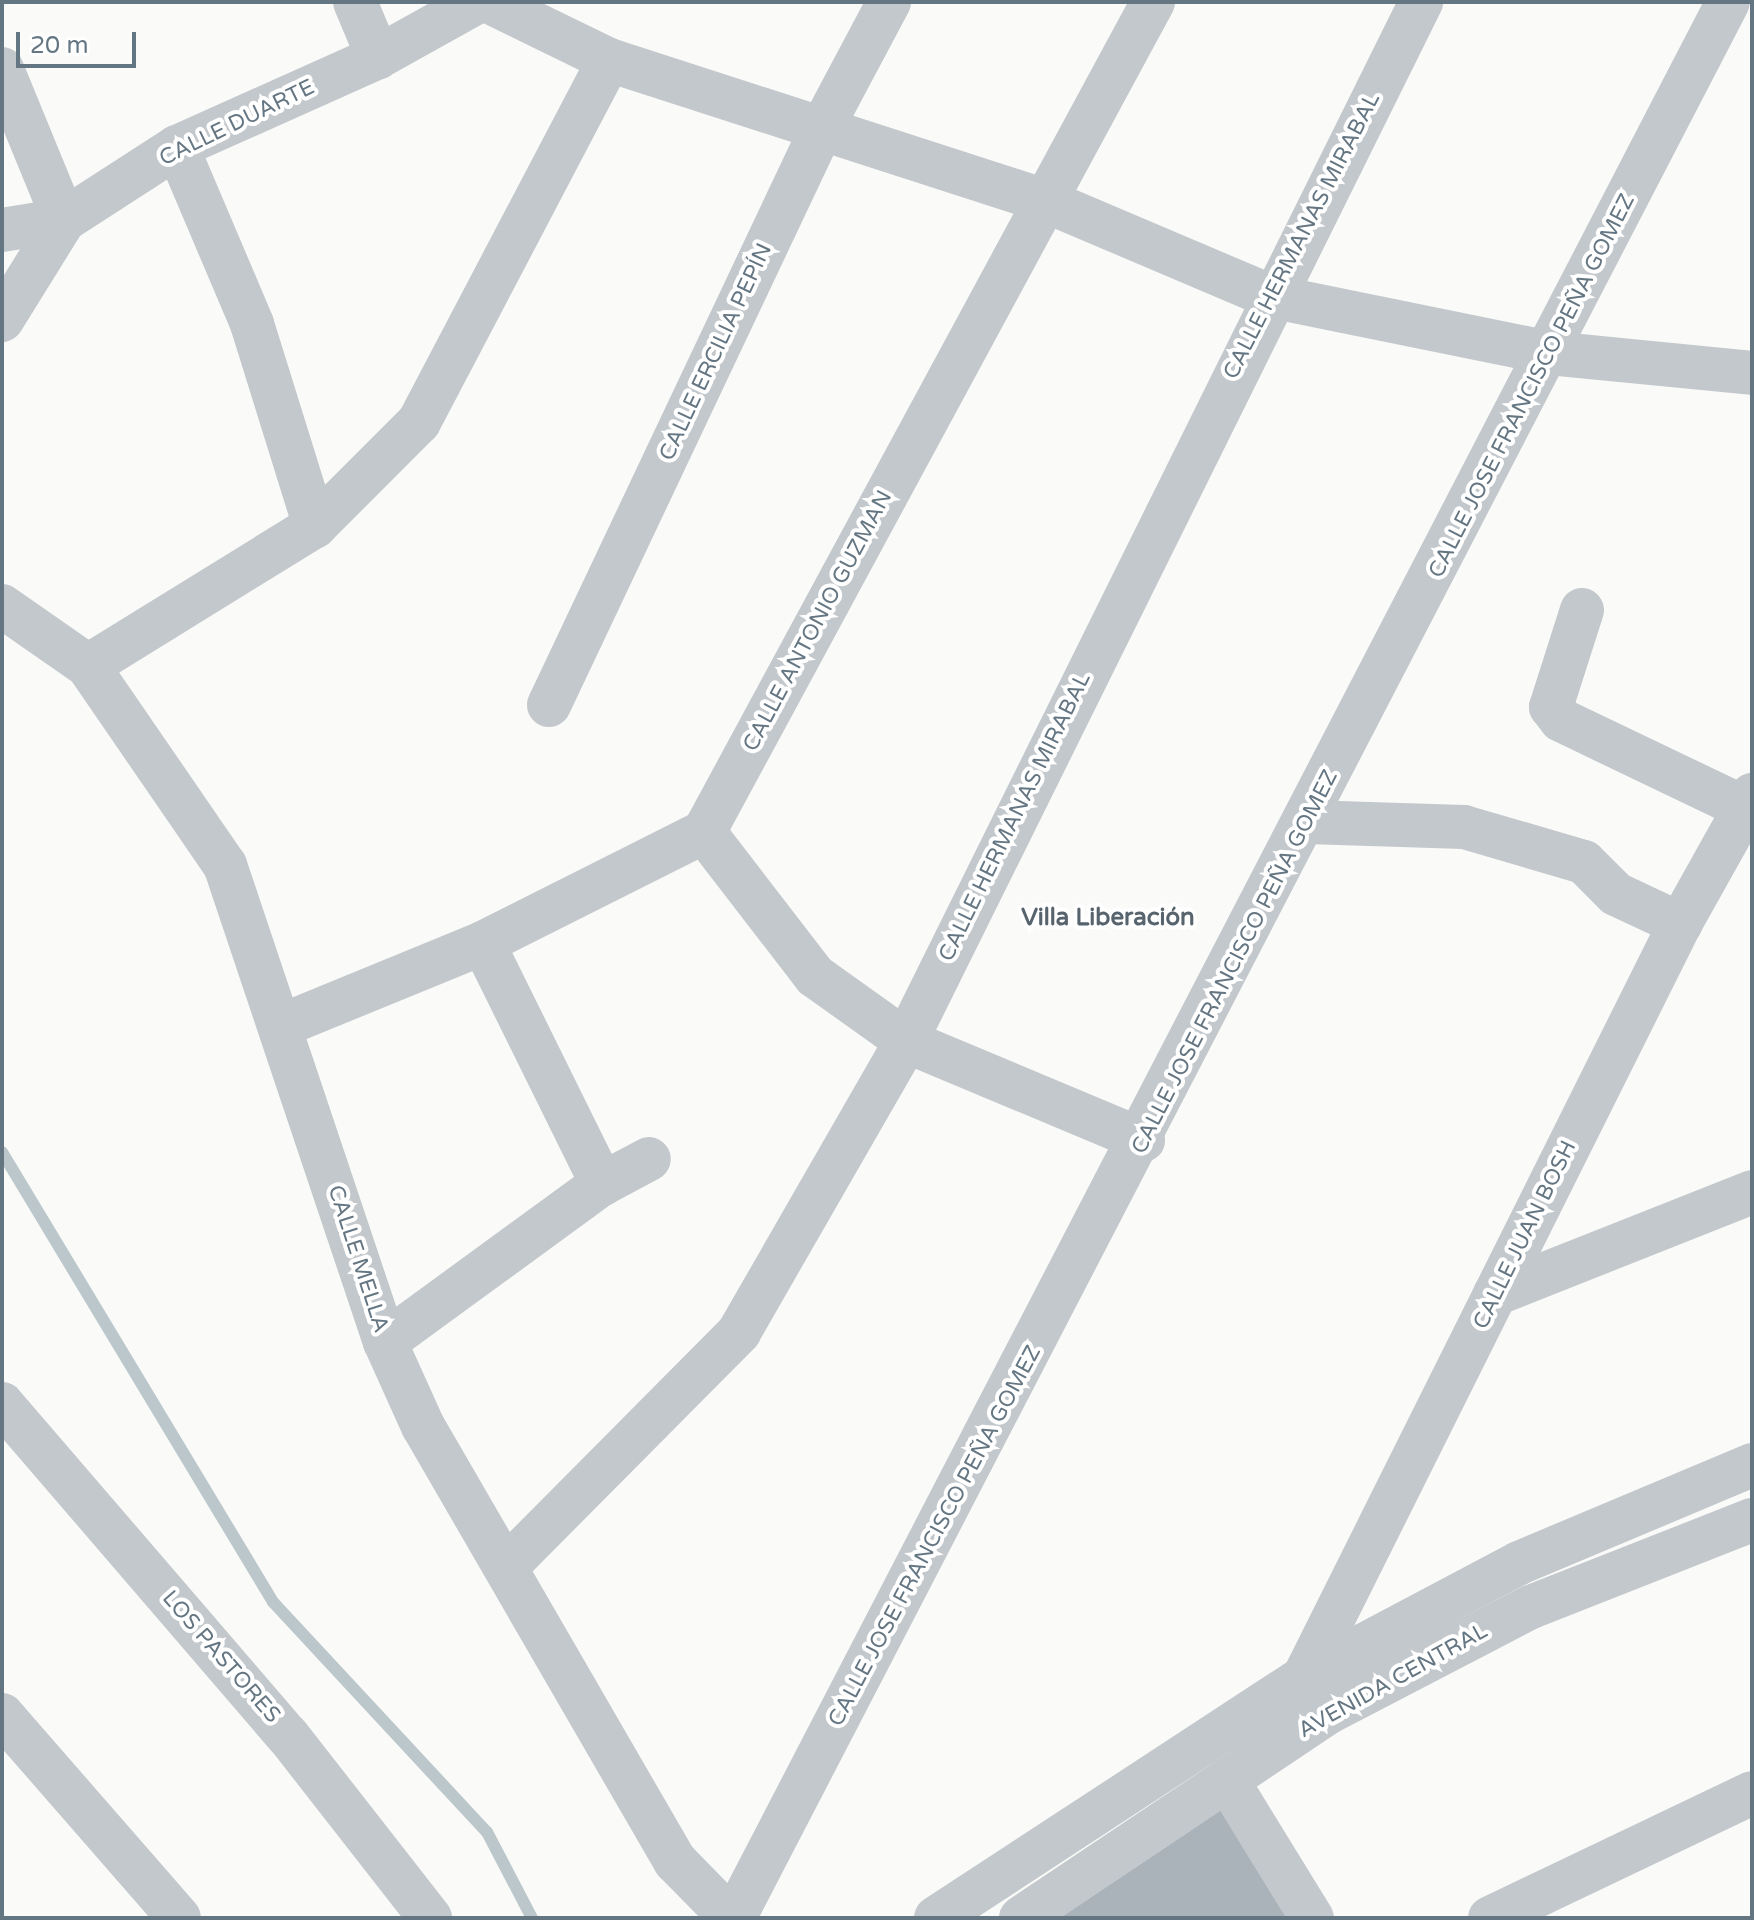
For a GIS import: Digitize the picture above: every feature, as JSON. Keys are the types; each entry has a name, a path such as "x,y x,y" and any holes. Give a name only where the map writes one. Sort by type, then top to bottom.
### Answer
{"street":[{"path":"355,2 378,57"},
{"name":"CALLE DUARTE","path":"2,320 64,220 177,147 378,57 477,2"},
{"path":"490,2 609,60 1046,201 1270,296 1549,353 1752,373"},
{"name":"CALLE ERCILIA PEPÍN","path":"549,705 822,128 889,2"},
{"name":"CALLE ANTONIO GUZMAN","path":"704,832 1153,2"},
{"name":"CALLE HERMANAS MIRABAL","path":"509,1564 739,1332 906,1041 1270,296 1421,2"},
{"name":"CALLE JOSE FRANCISCO PEÑA GOMEZ","path":"733,1918 1143,1140 1728,2"},
{"path":"88,666 315,526 419,422 609,60"},
{"path":"2,69 64,220 2,230"},
{"path":"177,147 252,324 315,526"},
{"name":"CALLE MELLA","path":"2,606 88,666 225,865 283,1025 385,1342 423,1426 509,1564 675,1861 733,1918"},
{"path":"1582,610 1551,707 1561,720 1748,802"},
{"name":"CALLE JUAN BOSH","path":"1304,1677 1680,924 1748,802"},
{"path":"1307,822 1464,827 1584,862 1616,894 1680,924"},
{"path":"283,1025 483,943 704,832 815,976 906,1041 1143,1140"},
{"path":"483,943 602,1184"},
{"path":"385,1342 602,1184 649,1159"},
{"path":"1495,1294 1752,1192"},
{"name":"LOS PASTORES","path":"2,1404 288,1736 430,1918"},
{"name":"AVENIDA CENTRAL","path":"936,1918 1304,1677 1519,1563 1752,1465"},
{"name":"AVENIDA CENTRAL","path":"1021,1918 1327,1713 1531,1607 1752,1520"},
{"path":"2,1715 179,1918"},
{"path":"1227,1780 1312,1918"},
{"path":"1490,1918 1752,1793"}],"building":[{"path":"1214,1790 1300,1918 1020,1918"}],"waterway":[{"path":"2,1152 273,1602 487,1832 532,1918"}],"district":[{"name":"Villa Liberación","path":"1108,918"}]}
